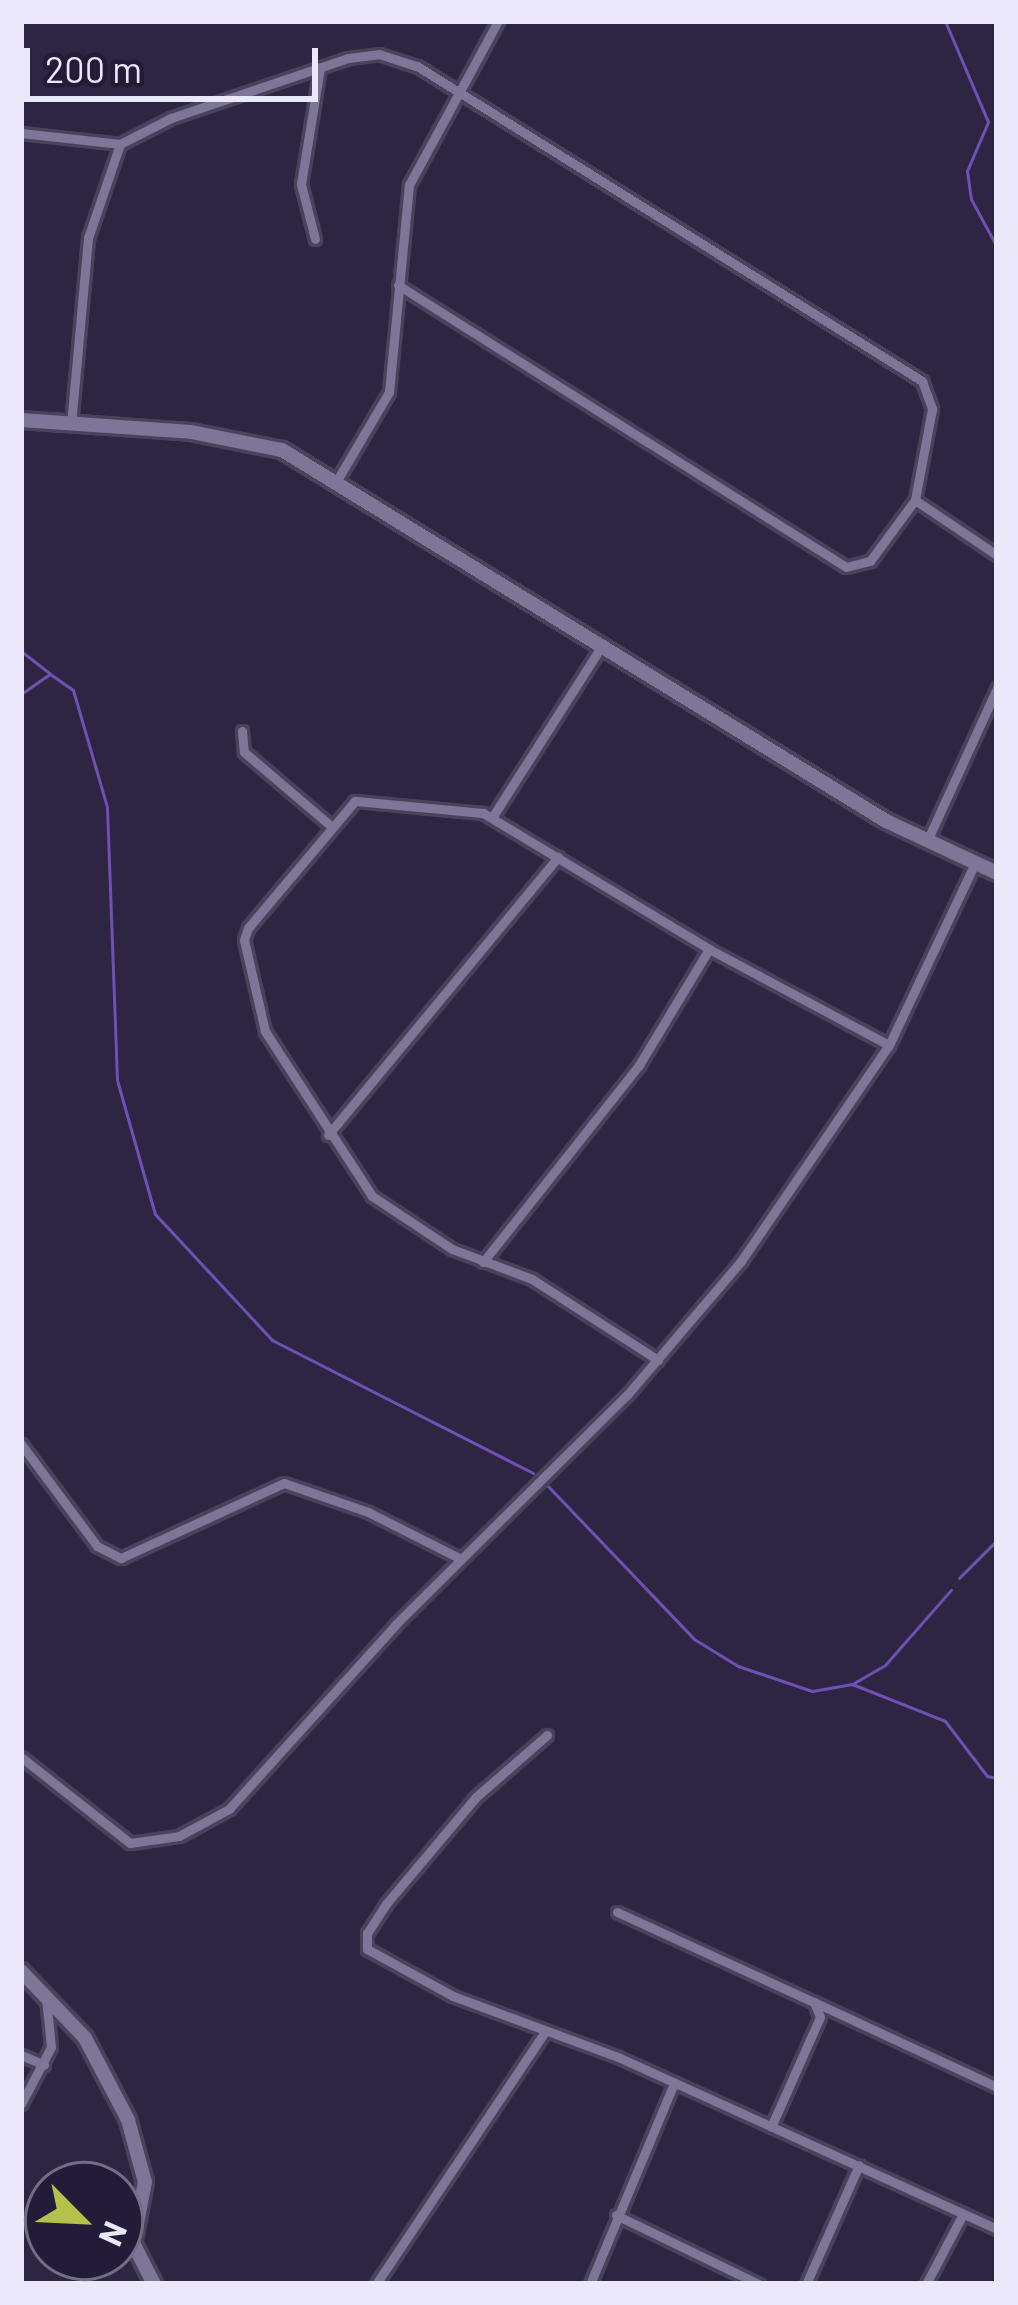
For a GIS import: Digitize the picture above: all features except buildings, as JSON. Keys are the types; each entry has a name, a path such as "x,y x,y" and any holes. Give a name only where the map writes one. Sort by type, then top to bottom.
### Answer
{"street":[{"path":"336,482 388,392 409,185 497,21"},
{"path":"21,133 120,144 171,118 320,68 362,55 398,57 922,380 932,409 915,500 870,561 846,567 398,286"},
{"path":"315,239 301,184 320,68"},
{"path":"70,428 88,238 120,144"},
{"path":"21,420 70,428 250,439 336,482 927,841 997,873"},
{"path":"915,500 997,555"},
{"path":"494,815 601,646"},
{"path":"927,841 997,688"},
{"path":"242,731 244,752 332,827"},
{"path":"658,1360 532,1279 483,1262 395,1215 328,1135 266,1031 244,940 332,827 361,800 494,815 710,949 889,1045"},
{"path":"328,1135 558,857"},
{"path":"21,1756 117,1838 143,1844 207,1823 258,1780 459,1558 658,1360 753,1245 889,1045 975,862"},
{"path":"483,1262 639,1065 710,949"},
{"path":"21,1444 97,1546 121,1558 284,1483 368,1512 459,1558"},
{"path":"547,1735 476,1797 367,1933 367,1949 378,1958 674,2083 997,2229"},
{"path":"617,1912 997,2087"},
{"path":"21,1971 75,2026 118,2098 141,2161 145,2190 134,2243 154,2284"},
{"path":"21,2104 44,2065 52,2036 45,1995"},
{"path":"771,2127 820,2017 814,2002"},
{"path":"376,2284 545,2032"},
{"path":"21,2055 44,2065"},
{"path":"590,2284 674,2083"},
{"path":"806,2284 859,2165"},
{"path":"926,2284 963,2214"},
{"path":"616,2215 759,2284"}],"waterway":[{"path":"945,21 988,122 967,171 971,199 997,247"},
{"path":"21,651 49,673"},
{"path":"21,694 50,674 73,690 107,807 117,1080 155,1214 272,1340 533,1473"},
{"path":"545,1483 694,1639 738,1666 812,1691 852,1684 945,1721 987,1776 997,1778"},
{"path":"959,1578 997,1540"},
{"path":"854,1683 885,1665 951,1590"}]}
